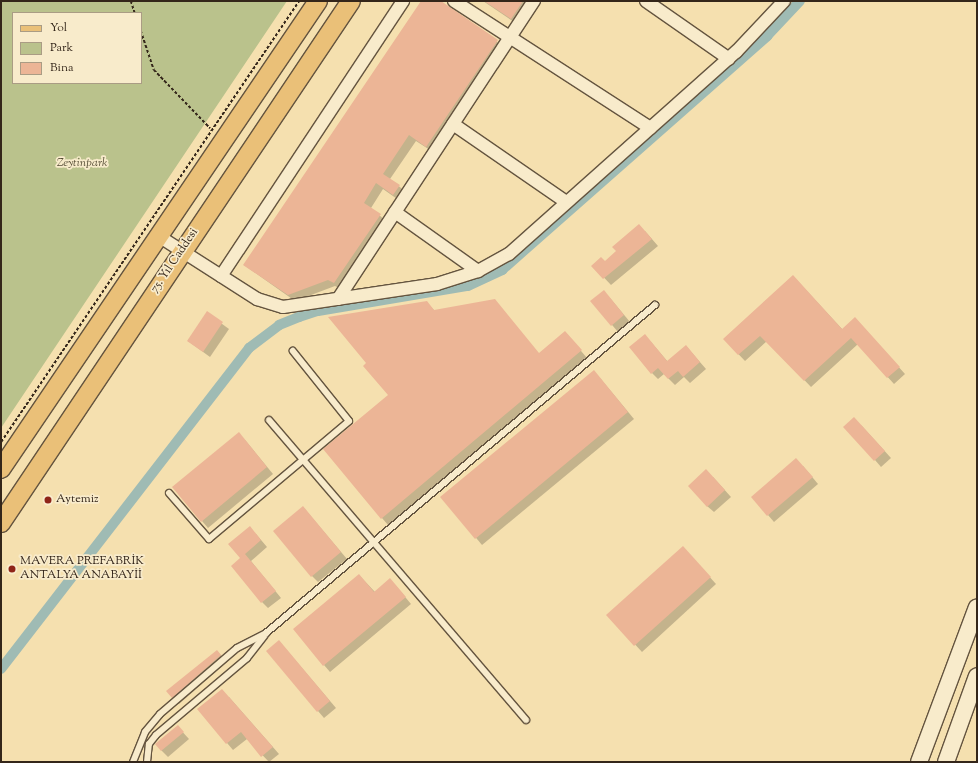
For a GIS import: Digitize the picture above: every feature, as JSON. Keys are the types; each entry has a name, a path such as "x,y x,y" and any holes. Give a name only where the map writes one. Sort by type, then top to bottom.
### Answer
{"main road":[{"path":"1,469 157,235 318,1"},
{"name":"75. Yıl Caddesi","path":"1,523 181,251 351,1"},
{"path":"919,762 977,608"},
{"path":"946,762 977,676"}],"street":[{"path":"221,276 403,1"},
{"path":"454,1 650,128"},
{"path":"338,299 534,1"},
{"path":"646,1 728,59"},
{"path":"157,235 257,299 283,307 437,284 478,271 509,254 728,59 784,1"},
{"path":"453,124 566,202"},
{"path":"395,212 478,271"}],"lane":[{"path":"133,762 142,738 160,714 238,648 266,633 655,305"},
{"path":"169,493 209,539 349,421 293,351"},
{"path":"269,420 526,720"},
{"path":"147,762 150,743 247,658 266,633"},
{"path":"142,738 150,743"}],"path":[{"path":"131,1 135,12"},
{"path":"1,442 210,129 299,1"},
{"path":"142,34 154,70 210,129"}],"green space":[{"name":"Zeytinpark","path":"1,1 287,1 1,428"}],"building":[{"path":"421,1 441,1 498,40 426,147 409,135 383,174 400,185 393,195 376,183 364,203 381,214 334,283 328,280 288,295 243,265"},
{"path":"484,1 523,1 511,19"},
{"path":"639,224 652,239 603,279 591,266 601,257 605,261 616,251 612,247"},
{"path":"793,275 842,329 855,317 900,367 887,378 851,338 804,381 760,336 738,355 723,339"},
{"path":"604,290 624,315 611,326 590,301"},
{"path":"495,299 539,353 565,331 582,350 381,519 323,449 388,395 363,366 366,363 328,317 427,301 434,310"},
{"path":"207,311 223,322 203,352 187,341"},
{"path":"645,334 667,361 686,345 700,362 683,377 678,371 668,379 658,368 651,374 629,347"},
{"path":"594,370 628,412 475,539 440,497"},
{"path":"854,417 885,451 874,461 843,427"},
{"path":"239,432 267,467 201,522 172,487"},
{"path":"796,458 813,477 767,516 751,497"},
{"path":"706,469 725,490 707,507 688,486"},
{"path":"303,506 341,552 311,577 273,531"},
{"path":"250,526 261,540 245,554 276,591 261,603 231,566 240,558 228,544"},
{"path":"683,546 711,577 634,646 606,615"},
{"path":"359,574 374,592 390,578 406,597 323,666 293,629"},
{"path":"279,640 330,701 317,712 266,651"},
{"path":"217,650 221,655 172,698 166,691"},
{"path":"222,689 273,747 261,757 241,732 226,744 197,709"},
{"path":"178,725 184,732 161,751 155,744"}],"waterway":[{"path":"1,669 249,348 279,325 318,311 468,286 502,270 767,36 800,1"}],"place":[{"name":"Aytemiz","path":"48,500"},
{"name":"MAVERA PREFABRİK ANTALYA ANABAYİİ","path":"12,569"}]}
